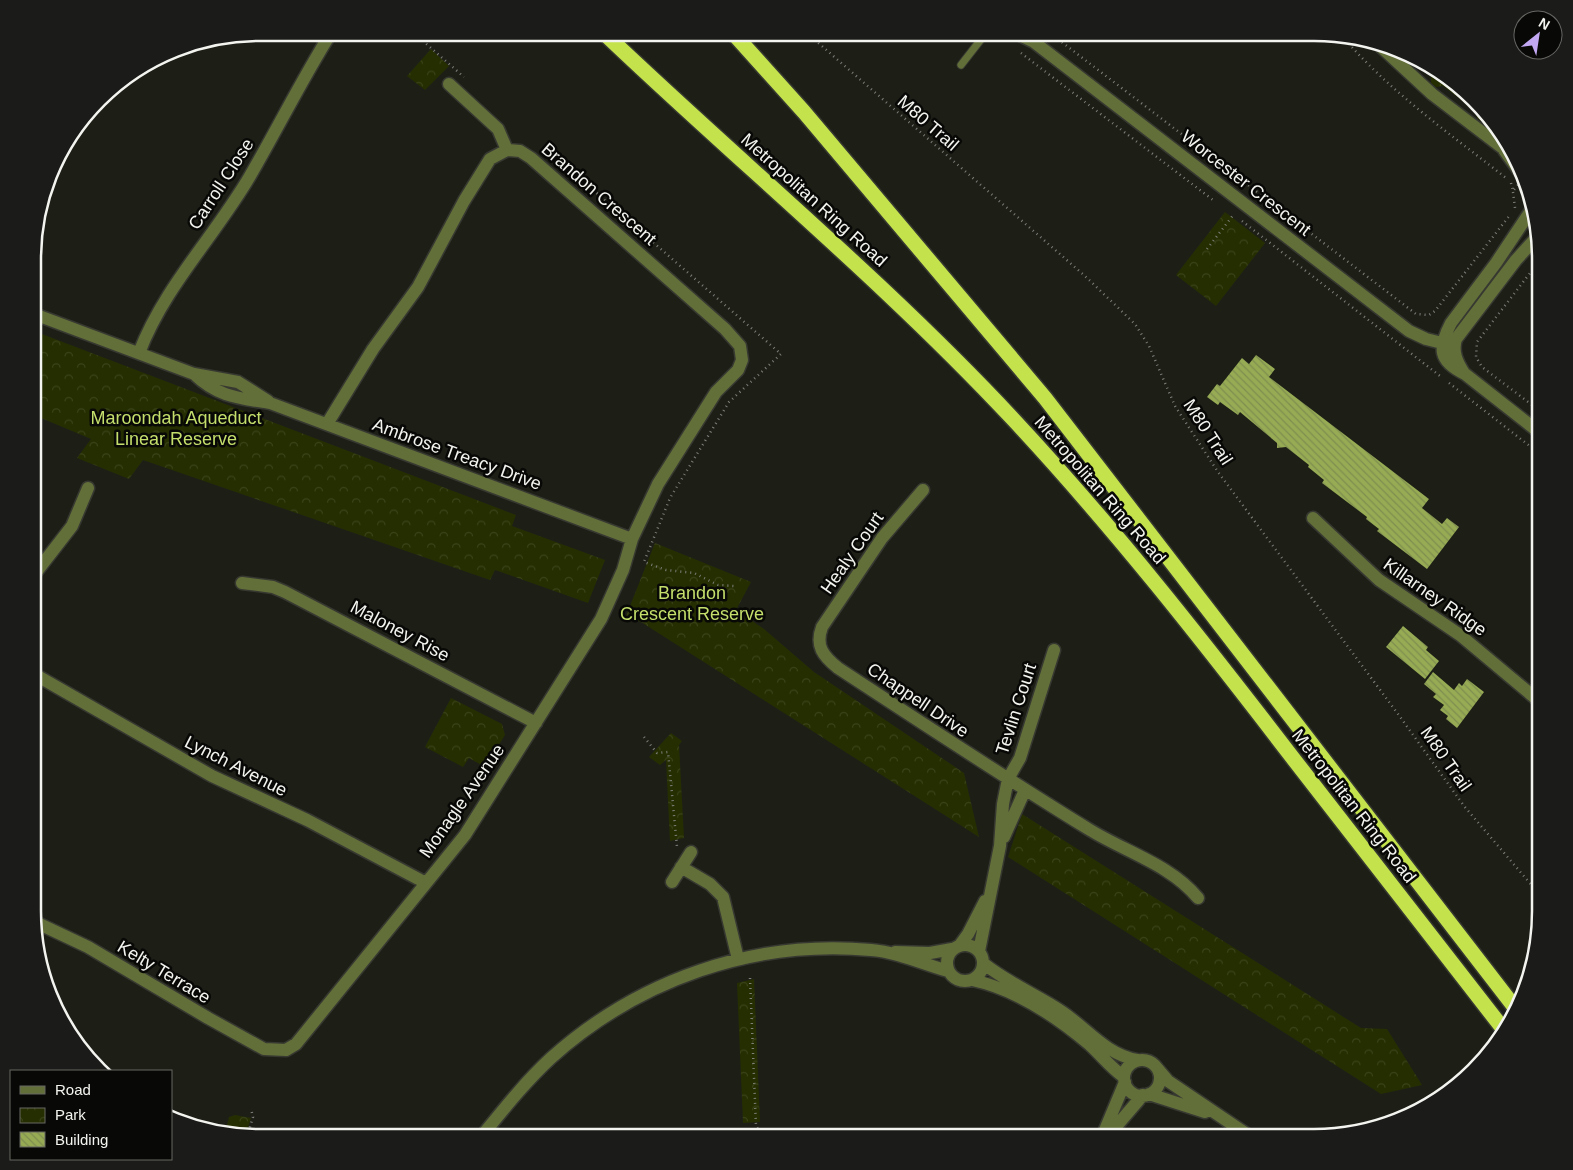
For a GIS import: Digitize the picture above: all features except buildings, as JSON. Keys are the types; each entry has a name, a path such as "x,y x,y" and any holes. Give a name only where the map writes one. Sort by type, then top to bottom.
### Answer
{"highway":[{"name":"Metropolitan Ring Road","path":"612,41 694,118 857,263 973,378 1043,452 1213,654 1500,1025"},
{"name":"Metropolitan Ring Road","path":"739,41 810,119 1045,398 1511,1003"}],"street":[{"name":"Carroll Close","path":"140,353 153,322 179,278 250,176 326,41"},
{"name":"Worcester Crescent","path":"1035,41 1409,331 1426,339 1448,345"},
{"path":"1390,55 1432,94 1499,144"},
{"path":"327,424 372,349 418,287 457,213 490,159 507,150 498,129 449,84"},
{"name":"Brandon Crescent","path":"507,150 520,151 531,158 725,329 740,346 742,360 738,370 716,392 706,407 658,484 632,539"},
{"path":"1528,215 1496,263 1451,323 1448,345 1464,374 1532,427"},
{"path":"1448,345 1461,332 1516,260 1531,244"},
{"name":"Ambrose Treacy Drive","path":"41,317 194,374 238,382 270,402 632,539"},
{"path":"41,566 72,526 88,488"},
{"name":"Healy Court","path":"818,641 822,627 882,538 923,490"},
{"name":"Killarney Ridge","path":"1313,518 1369,572 1460,635 1532,695"},
{"name":"Monagle Avenue","path":"278,1051 292,1048 302,1038 468,830 600,619 623,570 632,539"},
{"name":"Maloney Rise","path":"242,583 273,587 285,592 536,723"},
{"name":"Chappell Drive","path":"818,641 822,653 838,668 1025,790 1103,838 1177,877 1198,898"},
{"name":"Tevlin Court","path":"1008,779 1020,758 1054,650"},
{"name":"Lynch Avenue","path":"41,678 205,772 315,824 426,883"},
{"path":"972,980 980,973 989,894 1000,846 1002,804 1008,779"},
{"path":"1000,846 1025,790"},
{"path":"672,882 691,852"},
{"path":"681,867 710,884 723,898 738,959"},
{"path":"948,971 946,959 968,934 989,894"},
{"name":"Kelty Terrace","path":"42,925 102,955 264,1049 278,1051"},
{"path":"488,1129 534,1075 595,1023 658,987 738,959 784,951 829,949 930,953 971,945 1000,977 1062,1012 1116,1054 1149,1061 1168,1081 1237,1129"},
{"path":"880,952 948,971 956,979 972,980 1011,994 1039,1009 1074,1032 1124,1079 1132,1092 1186,1104 1218,1117"},
{"path":"1105,1129 1128,1066 1138,1060"},
{"path":"1115,1129 1146,1094 1154,1090 1160,1080 1157,1068"}],"lane":[{"path":"961,65 980,41"}],"path":[{"path":"423,41 464,77"},
{"name":"M80 Trail","path":"815,41 1084,276 1135,324 1149,346 1175,406 1218,472 1464,806 1532,886"},
{"path":"1060,41 1416,314 1429,315 1435,312 1514,207"},
{"path":"1349,44 1382,79 1423,114 1511,182 1512,192 1518,184"},
{"path":"1014,47 1218,203"},
{"path":"544,147 781,354 729,402 670,498 644,562 666,570 694,574 718,585 734,586"},
{"path":"1207,249 1243,203"},
{"path":"1233,215 1532,448"},
{"path":"1532,270 1476,342 1475,351 1482,366 1532,405"},
{"path":"644,737 658,753 668,752 674,832 681,867"},
{"path":"750,978 756,1126 758,1129"},
{"path":"249,1128 253,1117 251,1109"}],"green space":[{"path":"431,49 449,66 425,90 407,76"},
{"path":"1422,70 1447,86 1468,105 1443,86 1436,87 1431,83 1431,77"},
{"path":"1476,113 1485,124 1477,118"},
{"path":"1225,212 1265,243 1216,306 1176,275"},
{"name":"Maroondah Aqueduct Linear Reserve","path":"41,334 516,515 512,526 605,560 588,603 495,570 490,580 143,460 129,479 77,458 91,439 41,418"},
{"name":"Brandon Crescent Reserve","path":"655,543 751,582 736,610 764,629 814,672 964,773 979,837 641,622 626,616"},
{"path":"451,698 502,724 505,735 485,767 469,758 463,767 425,747"},
{"path":"671,733 682,741 679,745 684,838 670,841 666,760 660,765 649,757"},
{"path":"1022,814 1361,1028 1387,1029 1422,1085 1381,1094 1008,857"},
{"path":"754,979 760,1122 743,1123 737,983"},
{"path":"235,1115 251,1118 248,1127 251,1128 227,1127 229,1117"}]}
